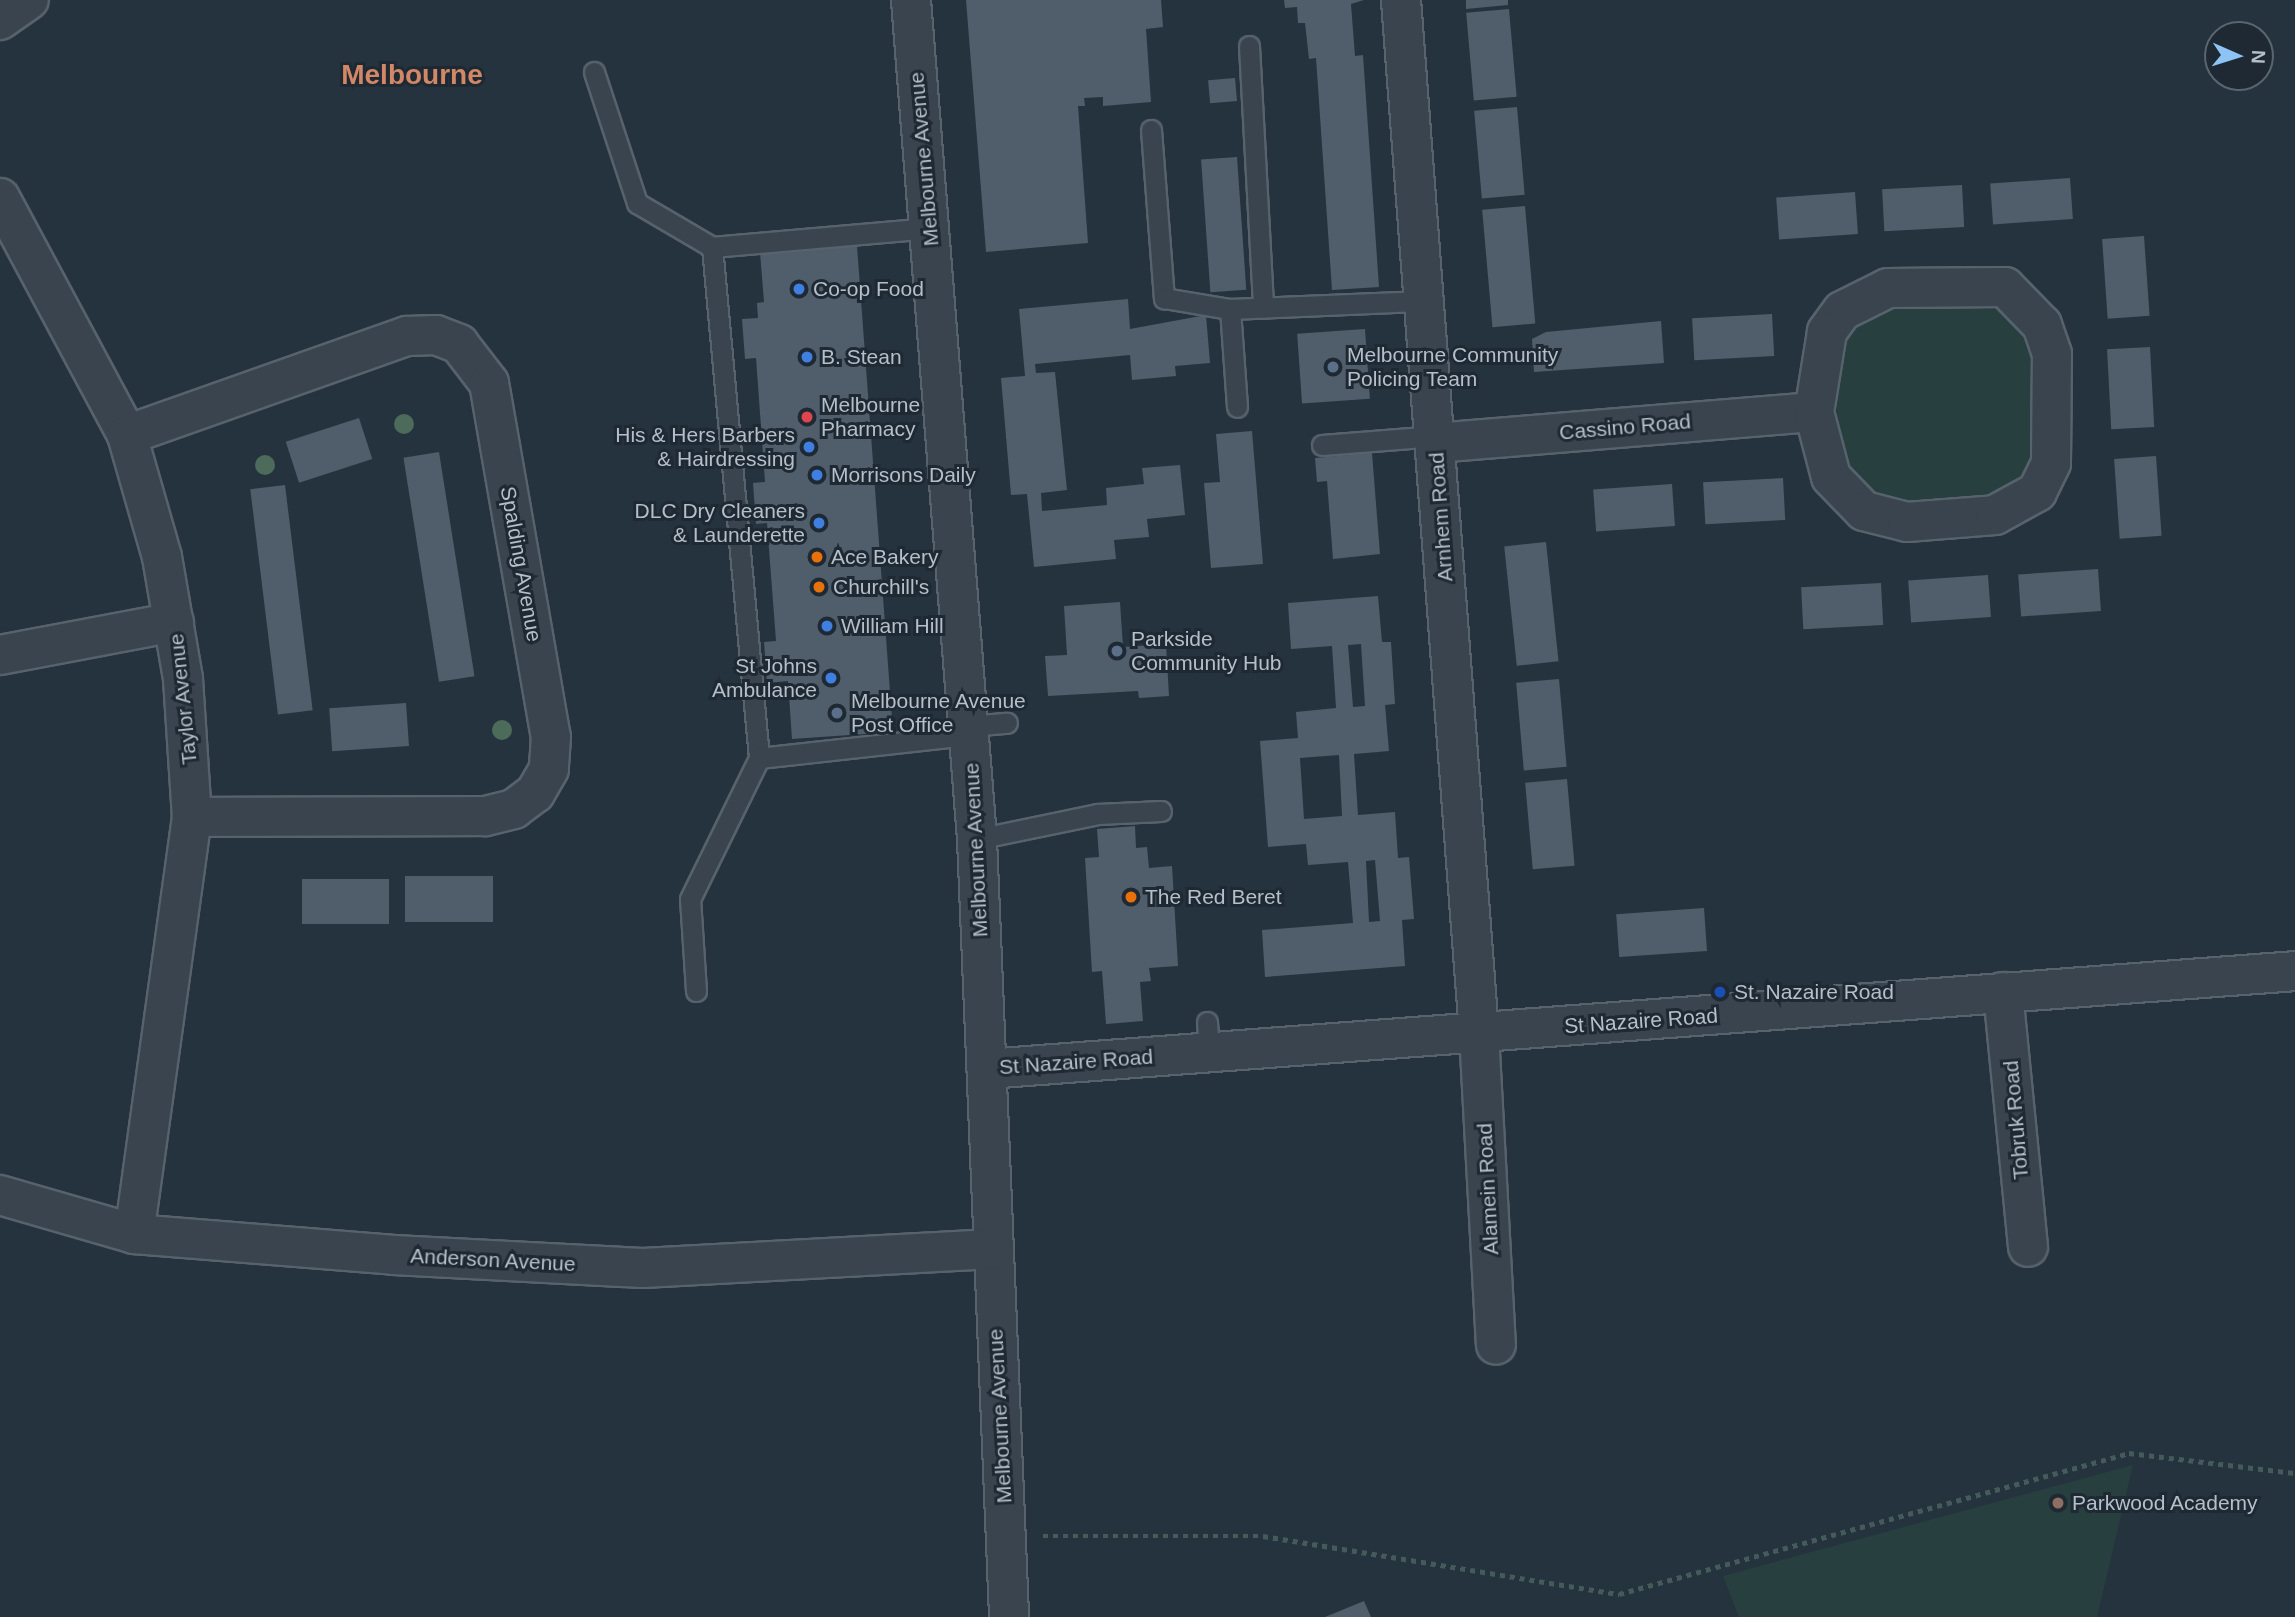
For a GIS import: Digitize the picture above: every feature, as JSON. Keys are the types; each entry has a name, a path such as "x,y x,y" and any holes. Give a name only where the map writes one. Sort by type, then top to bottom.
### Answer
{"street":[{"path":"0,20 29,0"},
{"name":"Melbourne Avenue","path":"911,0 977,839 1009,1617"},
{"name":"Arnhem Road","path":"1401,0 1479,1033"},
{"name":"Taylor Avenue","path":"0,198 127,436 174,622 192,817 134,1234"},
{"path":"1888,288 2005,288 2042,325 2052,354 2051,463 2037,492 1995,515 1908,522 1864,511 1831,477 1814,412 1827,332 1842,311 1888,288"},
{"name":"Spalding Avenue","path":"127,436 407,337 436,335 459,344 489,383 551,737 549,769 535,793 514,809 485,816 192,817"},
{"name":"Cassino Road","path":"1436,439 1814,412"},
{"path":"0,654 174,622"},
{"name":"St Nazaire Road","path":"987,1069 1208,1037 1479,1033 2295,971"},
{"name":"Tobruk Road","path":"2003,992 2028,1247"},
{"name":"Alamein Road","path":"1479,1033 1496,1345"},
{"name":"Anderson Avenue","path":"0,1195 134,1234 643,1268 992,1249"}],"lane":[{"path":"1249,46 1263,308"},
{"path":"594,72 637,203 712,247 930,228"},
{"path":"1151,130 1164,298 1230,309 1424,301"},
{"path":"696,991 690,899 760,758 712,247"},
{"path":"1230,309 1237,407"},
{"path":"1322,445 1436,439"},
{"path":"760,758 969,731 1007,723"},
{"path":"977,839 1098,814 1161,811"}],"path":[{"path":"1005,1536 1263,1536 1619,1594 2129,1453 2295,1473"}],"green space":[{"path":"1970,298 2012,311 2037,355 2039,456 2019,484 1985,498 1914,505 1869,494 1839,448 1834,369 1847,330 1872,309"},
{"path":"2133,1465 2097,1617 1739,1617 1723,1576"}],"building":[{"path":"966,0 1161,0 1163,27 1146,29 1151,102 1103,106 1103,97 1084,98 1085,106 1078,106 1088,243 986,252"},
{"path":"1284,0 1364,0 1351,4 1355,56 1363,55 1379,287 1332,290 1316,58 1309,59 1305,23 1298,23 1297,7 1285,8"},
{"path":"1466,0 1508,0 1508,5 1466,9"},
{"path":"1509,9 1517,97 1474,100 1466,13"},
{"path":"1235,78 1237,101 1210,103 1208,80"},
{"path":"1517,107 1525,195 1482,198 1474,111"},
{"path":"1237,157 1246,290 1210,292 1201,160"},
{"path":"2070,178 2073,219 1993,224 1990,184"},
{"path":"1962,185 1964,227 1884,231 1882,189"},
{"path":"1855,192 1858,234 1779,239 1776,198"},
{"path":"1525,206 1535,324 1492,327 1482,210"},
{"path":"2144,236 2150,316 2108,319 2102,239"},
{"path":"857,246 893,732 792,739 788,681 767,683 764,642 776,641 767,523 756,524 753,483 765,482 756,358 745,359 742,319 758,318 757,303 764,302 760,252"},
{"path":"1128,299 1130,329 1206,315 1210,363 1175,366 1176,376 1132,380 1130,355 1035,364 1036,373 1055,372 1067,490 1041,493 1042,511 1107,505 1106,488 1144,484 1142,468 1180,465 1185,515 1147,519 1149,537 1114,540 1116,559 1034,567 1027,494 1011,495 1001,378 1025,376 1019,309"},
{"path":"1772,314 1774,356 1694,360 1692,318"},
{"path":"1661,321 1664,363 1534,372 1532,339 1546,332"},
{"name":"Melbourne Community Policing Team","path":"1365,329 1370,399 1302,404 1297,334"},
{"path":"2150,347 2154,427 2111,429 2107,349"},
{"path":"359,418 372,459 299,483 286,442"},
{"path":"1252,431 1263,564 1211,568 1204,483 1220,482 1216,434"},
{"path":"439,452 475,676 439,682 403,458"},
{"path":"1372,453 1380,554 1333,559 1327,481 1317,482 1315,458"},
{"path":"2156,456 2162,536 2120,539 2114,459"},
{"path":"1783,478 1785,520 1705,524 1703,482"},
{"path":"1672,484 1675,526 1596,531 1593,490"},
{"path":"285,485 313,710 278,715 250,489"},
{"path":"1546,542 1559,661 1517,666 1504,546"},
{"path":"2098,569 2101,611 2021,616 2018,575"},
{"path":"1988,575 1991,617 1911,622 1908,581"},
{"path":"1881,583 1883,625 1803,629 1801,587"},
{"path":"1378,596 1382,642 1391,642 1395,704 1385,705 1389,751 1354,754 1358,815 1395,812 1398,858 1409,857 1414,919 1402,920 1405,966 1265,977 1262,930 1353,923 1348,862 1308,865 1306,844 1268,847 1260,741 1298,738 1296,712 1336,708 1332,646 1291,649 1288,603","holes":["1361,644 1365,706 1353,707 1348,645","1339,755 1342,816 1304,819 1300,758","1375,860 1380,921 1369,922 1366,861"]},
{"name":"Parkside Community Hub","path":"1120,602 1123,647 1166,644 1169,696 1139,698 1138,691 1048,696 1045,656 1067,655 1064,606"},
{"path":"1559,679 1567,767 1524,770 1516,683"},
{"path":"406,703 409,746 332,751 329,708"},
{"path":"1567,779 1575,866 1533,869 1525,783"},
{"name":"The Red Beret","path":"1135,826 1136,848 1147,847 1149,868 1172,866 1178,966 1149,968 1151,981 1140,982 1143,1021 1106,1024 1102,971 1092,972 1085,858 1099,857 1097,829"},
{"path":"405,876 493,876 493,922 405,922"},
{"path":"302,879 389,879 389,924 302,924"},
{"path":"1704,908 1707,951 1619,957 1616,914"},
{"path":"1364,1601 1371,1617 1325,1617"}],"place":[{"name":"Co-op Food","path":"799,289"},
{"name":"B. Stean","path":"807,357"},
{"name":"Melbourne Community Policing Team","path":"1333,367"},
{"name":"Melbourne Pharmacy","path":"807,417"},
{"name":"His & Hers Barbers & Hairdressing","path":"809,447"},
{"name":"Morrisons Daily","path":"817,475"},
{"name":"DLC Dry Cleaners & Launderette","path":"819,523"},
{"name":"Ace Bakery","path":"817,557"},
{"name":"Churchill's","path":"819,587"},
{"name":"William Hill","path":"827,626"},
{"name":"Parkside Community Hub","path":"1117,651"},
{"name":"St Johns Ambulance","path":"831,678"},
{"name":"Melbourne Avenue Post Office","path":"837,713"},
{"name":"The Red Beret","path":"1131,897"},
{"name":"St. Nazaire Road","path":"1720,992"},
{"name":"Parkwood Academy","path":"2058,1503"}],"district":[{"name":"Melbourne","path":"412,75"}]}
